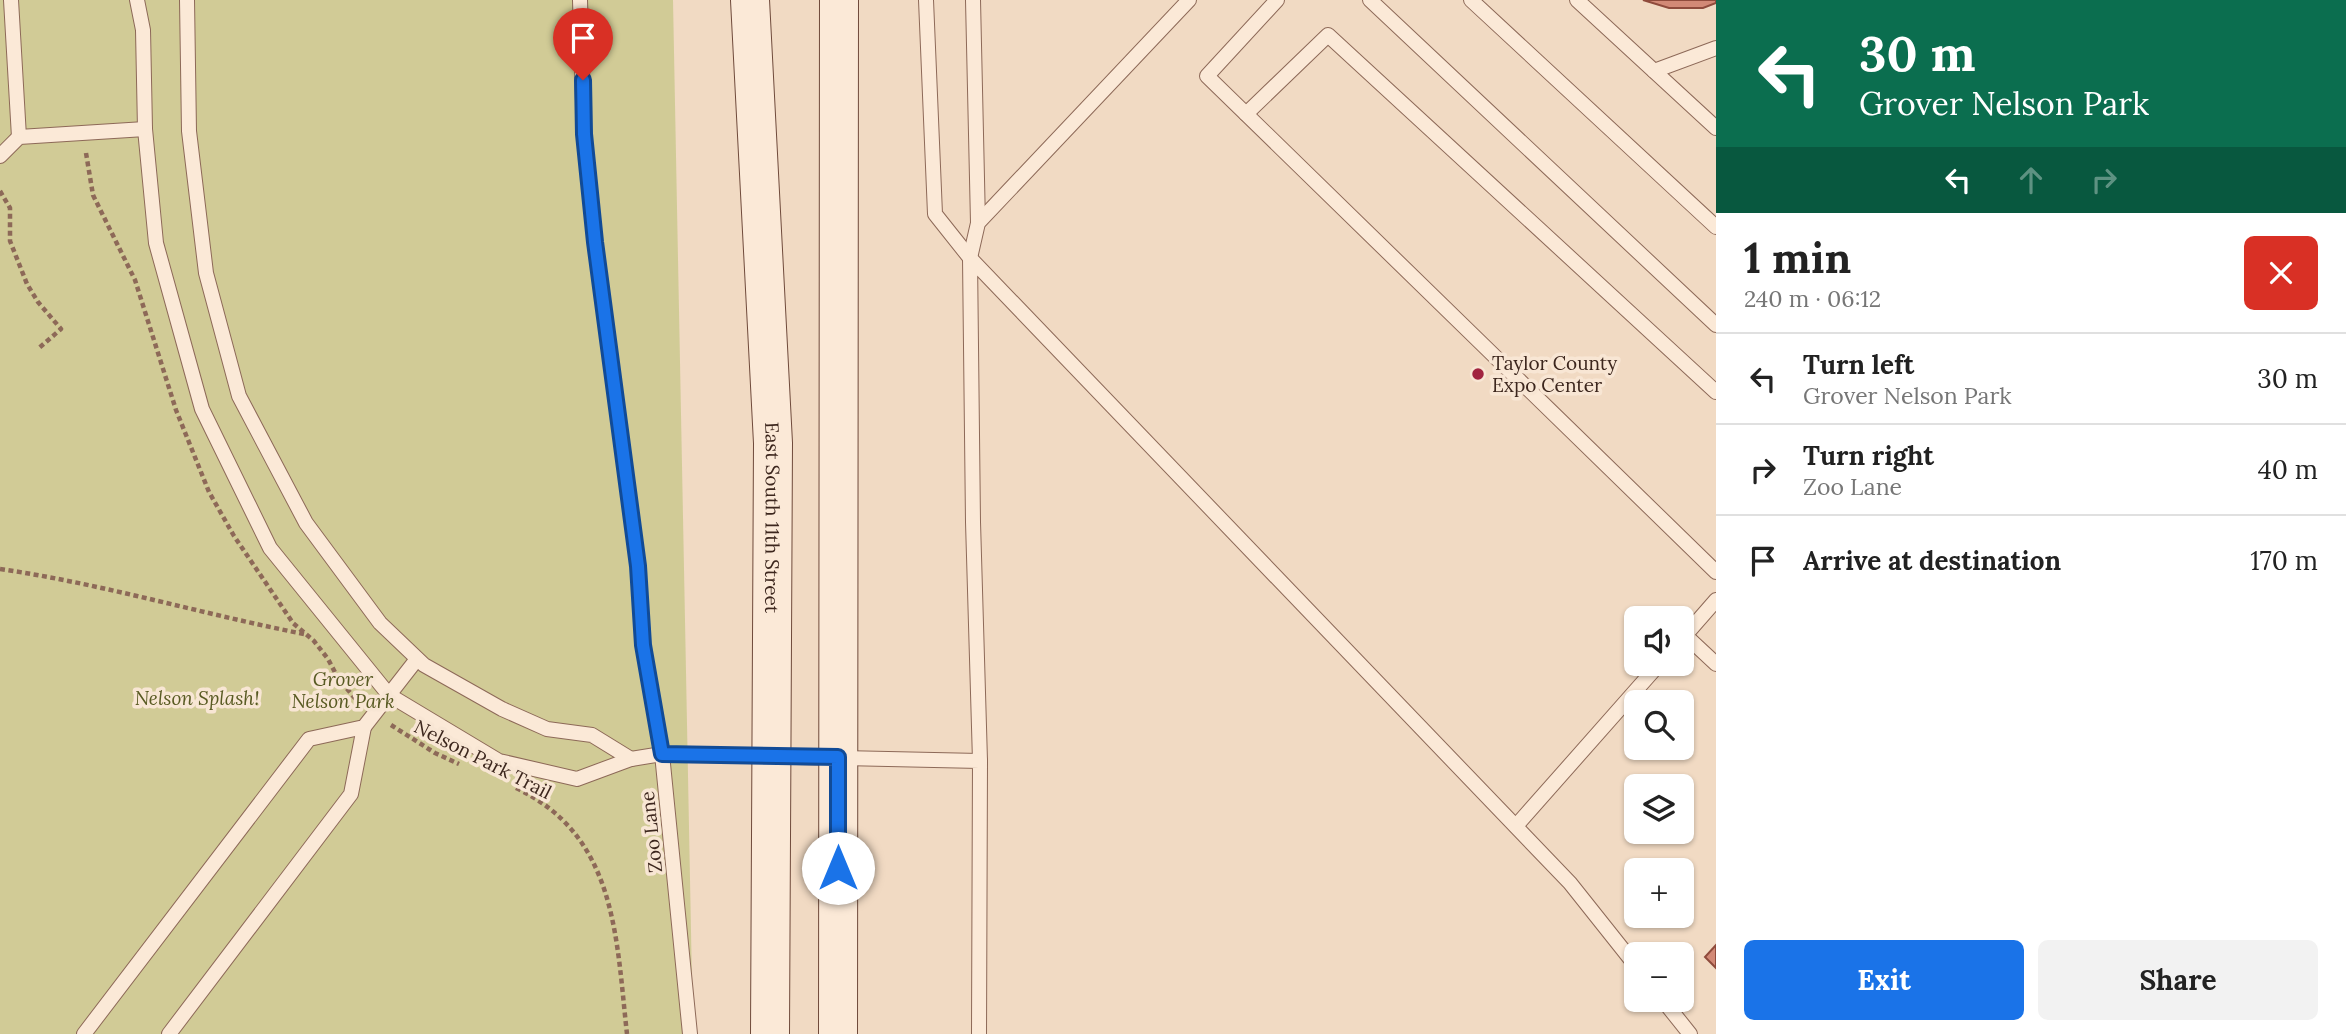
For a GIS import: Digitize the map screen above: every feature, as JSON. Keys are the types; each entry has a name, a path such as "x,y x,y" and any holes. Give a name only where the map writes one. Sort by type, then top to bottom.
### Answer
{"main road":[{"name":"East South 11th Street","path":"750,0 773,443 770,1034"},
{"path":"838,1034 839,0"}],"lane":[{"path":"11,0 19,137"},
{"path":"136,0 143,30 145,129 156,243 202,409 270,548 389,695 499,761 577,779 631,759 662,754 980,761"},
{"name":"Zoo Lane","path":"580,0 584,134 595,242 638,566 643,645 662,754 690,1034"},
{"path":"926,0 935,214 970,258 1570,883 1624,951"},
{"path":"972,0 978,223 970,258 980,761 979,1034"},
{"path":"978,223 1189,0"},
{"path":"1277,0 1207,76 1716,572"},
{"path":"1370,0 1716,326"},
{"path":"1471,0 1716,227"},
{"path":"1577,0 1716,128"},
{"path":"187,2 189,131 206,274 239,396 306,523 380,623 425,665 502,709 547,729 592,735 631,759"},
{"path":"1246,114 1328,35 1716,392"},
{"path":"1654,71 1716,48"},
{"path":"0,156 19,137 145,129"},
{"path":"1694,625 1716,600"},
{"path":"1694,646 1716,664"},
{"path":"169,1034 351,794 368,721 417,659"},
{"path":"1516,826 1649,676"},
{"path":"84,1034 309,739 368,721"},
{"path":"1672,1012 1690,1034"}],"path":[{"path":"0,191 10,208 10,242 27,284 61,329 38,348"},
{"path":"0,569 93,586 306,634"},
{"name":"Nelson Park Trail","path":"368,721 464,766"},
{"name":"Nelson Park Trail","path":"507,783 536,797 558,815 575,833 598,872 606,889 615,932 627,1034"}],"green space":[{"name":"Grover Nelson Park","path":"0,0 673,0 693,1034 0,1034"}],"building":[{"path":"1643,0 1716,0 1716,3 1703,8 1669,8"},
{"path":"1716,945 1716,968 1705,957"}],"place":[{"name":"Taylor County Expo Center","path":"1478,374"}],"route":[{"path":"583,80 584,134 595,242 638,566 643,645 662,754 838,757 838,868"}],"park label":[{"name":"Nelson Splash!","path":"197,698"}]}
